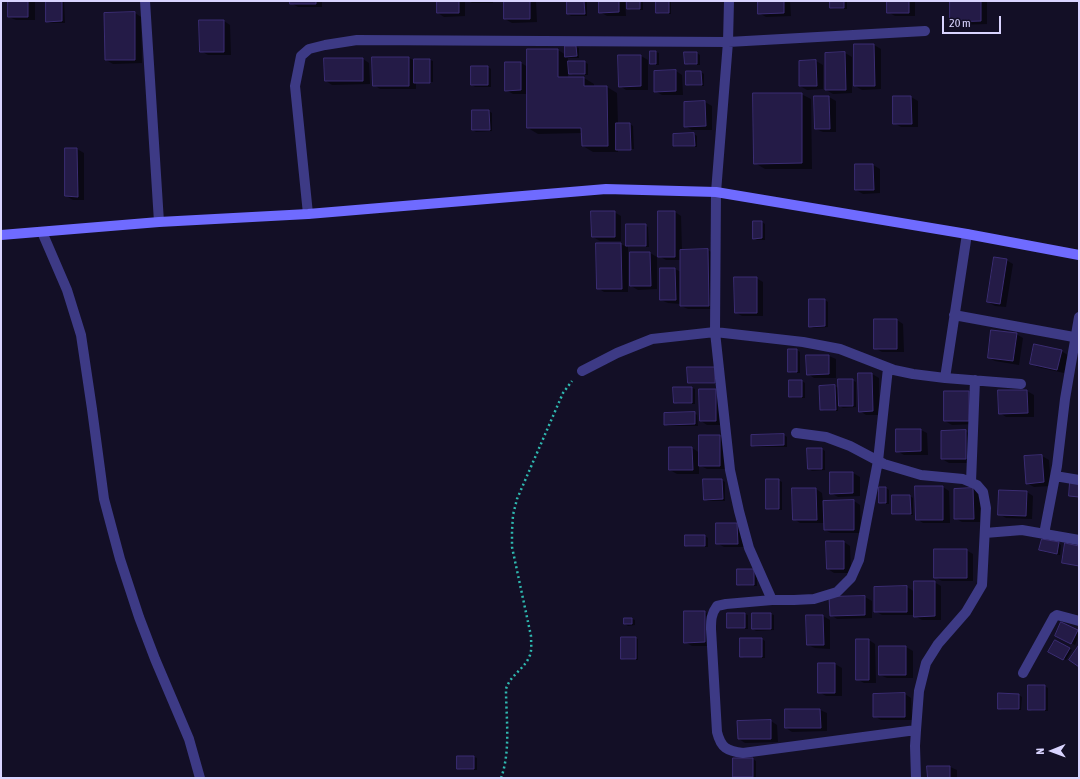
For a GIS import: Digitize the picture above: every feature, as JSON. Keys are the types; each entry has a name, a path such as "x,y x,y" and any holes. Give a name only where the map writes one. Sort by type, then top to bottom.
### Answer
{"main road":[{"path":"1,235 159,222 308,214 606,189 716,192 967,234 1079,256"}],"street":[{"path":"145,1 159,222"},
{"path":"729,1 728,42 716,192 715,332 730,470 749,548 772,600"},
{"path":"308,214 295,86 301,56 309,49 357,40 728,42 925,31"},
{"path":"42,232 67,290 81,335 104,499 120,559 139,617 155,659 189,738 200,778"},
{"path":"945,378 967,234"},
{"path":"954,315 1077,337"},
{"path":"1044,534 1057,466 1065,399 1077,337 1079,318"},
{"path":"582,371 617,353 652,339 715,332 803,342 840,349 888,368 913,374 1021,384"},
{"path":"888,368 878,460 859,560 851,578 837,592 814,599 772,600 717,606 712,612 711,619 717,732 719,741 725,748 743,753 916,730"},
{"path":"971,482 976,380"},
{"path":"796,433 826,438 850,446 884,464 921,475 963,479 977,485 983,492 986,508 982,585 966,612 938,644 926,663 919,691 915,746 916,778"},
{"path":"1054,476 1079,480"},
{"path":"985,533 1022,530 1079,540"},
{"path":"1023,673 1054,617 1057,615 1079,622"}],"path":[{"path":"502,778 507,745 506,689 508,683 526,663 530,656 531,648 531,636 512,547 513,515 517,499 563,393 582,371"}],"building":[{"path":"8,1 28,1 28,17 8,17"},
{"path":"46,1 62,1 62,21 46,22"},
{"path":"290,1 316,1 316,4 290,4"},
{"path":"437,1 459,1 459,13 437,13"},
{"path":"504,1 530,1 530,19 504,19"},
{"path":"567,1 584,1 585,14 567,14"},
{"path":"599,1 619,1 619,12 599,13"},
{"path":"627,1 640,1 640,9 627,9"},
{"path":"656,1 669,1 669,13 656,13"},
{"path":"758,1 784,1 784,13 758,14"},
{"path":"830,1 844,1 844,8 830,8"},
{"path":"887,1 909,1 909,13 887,13"},
{"path":"950,1 981,1 981,21 950,22"},
{"path":"135,12 135,60 105,60 104,13"},
{"path":"199,20 224,20 224,52 200,52"},
{"path":"854,44 874,44 875,86 854,86"},
{"path":"565,46 576,46 577,56 565,57"},
{"path":"527,49 558,49 558,77 584,77 584,86 607,86 608,146 582,146 581,128 527,128"},
{"path":"650,51 656,51 656,64 650,64"},
{"path":"684,52 697,52 697,64 685,64"},
{"path":"845,52 846,90 825,90 825,53"},
{"path":"618,55 641,55 641,86 619,87"},
{"path":"372,57 409,57 409,86 373,86"},
{"path":"324,58 363,58 363,81 325,81"},
{"path":"414,59 430,59 430,83 414,83"},
{"path":"816,60 817,86 799,86 799,61"},
{"path":"568,61 585,61 585,74 569,74"},
{"path":"505,62 521,62 521,90 505,91"},
{"path":"471,66 488,66 488,85 471,85"},
{"path":"676,70 676,91 654,92 654,71"},
{"path":"686,71 701,71 702,85 686,85"},
{"path":"753,93 802,93 802,163 754,164"},
{"path":"814,96 829,96 830,129 815,129"},
{"path":"893,96 911,96 912,124 893,124"},
{"path":"705,101 706,126 684,127 684,102"},
{"path":"472,110 489,110 490,130 472,130"},
{"path":"616,123 630,123 631,150 616,150"},
{"path":"694,133 695,146 673,146 673,134"},
{"path":"65,148 77,148 78,197 65,196"},
{"path":"855,164 873,164 874,190 855,190"},
{"path":"591,211 615,211 615,237 592,237"},
{"path":"658,211 675,211 675,257 658,257"},
{"path":"753,221 762,221 762,238 753,239"},
{"path":"626,224 646,224 646,246 626,246"},
{"path":"596,243 621,243 622,289 597,289"},
{"path":"708,249 709,306 680,306 680,250"},
{"path":"630,252 650,252 651,286 630,286"},
{"path":"994,257 1007,259 1000,304 987,302"},
{"path":"660,268 675,268 676,300 660,300"},
{"path":"734,277 757,277 757,313 735,313"},
{"path":"809,299 825,299 825,326 809,327"},
{"path":"874,319 897,319 897,349 874,349"},
{"path":"991,330 1017,333 1013,361 988,358"},
{"path":"1034,344 1062,350 1057,370 1030,364"},
{"path":"788,349 797,349 797,372 788,372"},
{"path":"806,355 829,355 829,374 807,375"},
{"path":"687,367 715,367 715,383 688,383"},
{"path":"858,373 872,373 873,411 859,412"},
{"path":"838,379 853,379 853,406 839,406"},
{"path":"789,380 802,380 802,397 789,397"},
{"path":"835,385 836,410 820,410 819,386"},
{"path":"673,387 692,387 692,403 674,403"},
{"path":"699,389 716,389 716,421 700,421"},
{"path":"998,390 1027,390 1028,413 999,414"},
{"path":"944,391 969,391 969,421 944,421"},
{"path":"695,412 695,424 664,425 664,413"},
{"path":"896,429 921,429 921,451 896,452"},
{"path":"966,430 966,459 941,459 941,431"},
{"path":"784,434 784,445 751,446 751,435"},
{"path":"699,435 720,435 720,466 699,466"},
{"path":"669,447 692,447 693,470 669,470"},
{"path":"807,448 822,448 822,469 808,469"},
{"path":"1042,455 1044,482 1026,484 1024,456"},
{"path":"830,472 853,472 853,493 830,494"},
{"path":"703,479 722,479 723,499 704,500"},
{"path":"766,479 779,479 779,509 766,509"},
{"path":"1070,482 1079,483 1079,497 1069,496"},
{"path":"915,486 943,486 943,520 916,520"},
{"path":"879,487 886,487 886,503 879,503"},
{"path":"792,488 816,488 817,520 793,520"},
{"path":"973,488 974,519 954,519 954,489"},
{"path":"999,490 1027,491 1026,516 998,515"},
{"path":"892,495 910,495 911,514 892,514"},
{"path":"854,500 854,530 824,530 823,501"},
{"path":"716,523 737,523 738,544 716,544"},
{"path":"685,535 705,535 705,546 685,546"},
{"path":"1042,539 1059,542 1057,554 1039,550"},
{"path":"826,541 844,541 844,569 827,569"},
{"path":"1065,543 1079,546 1079,566 1062,563"},
{"path":"934,549 967,549 967,578 934,578"},
{"path":"737,569 754,569 754,585 737,585"},
{"path":"914,581 935,581 935,616 914,617"},
{"path":"907,586 907,612 874,612 874,587"},
{"path":"865,596 865,615 830,616 829,597"},
{"path":"684,611 705,611 705,642 684,643"},
{"path":"727,613 745,613 745,628 727,628"},
{"path":"752,613 771,613 771,629 752,629"},
{"path":"806,615 823,615 824,645 807,645"},
{"path":"624,618 632,618 632,624 624,624"},
{"path":"1061,622 1078,630 1071,644 1055,636"},
{"path":"621,637 636,637 636,659 621,659"},
{"path":"740,638 762,638 762,657 740,657"},
{"path":"856,639 869,639 869,680 856,680"},
{"path":"1055,640 1070,648 1063,660 1048,652"},
{"path":"1079,645 1079,667 1069,660"},
{"path":"879,646 906,646 906,675 879,675"},
{"path":"818,663 835,663 835,693 818,693"},
{"path":"1028,685 1045,685 1045,710 1028,710"},
{"path":"905,693 905,717 873,717 873,694"},
{"path":"998,693 1019,694 1019,709 998,709"},
{"path":"785,709 820,709 821,728 785,728"},
{"path":"771,720 771,739 738,739 737,721"},
{"path":"457,756 474,756 474,769 457,769"},
{"path":"733,758 753,758 753,777 733,777"},
{"path":"927,766 950,766 950,778 928,778"}]}
